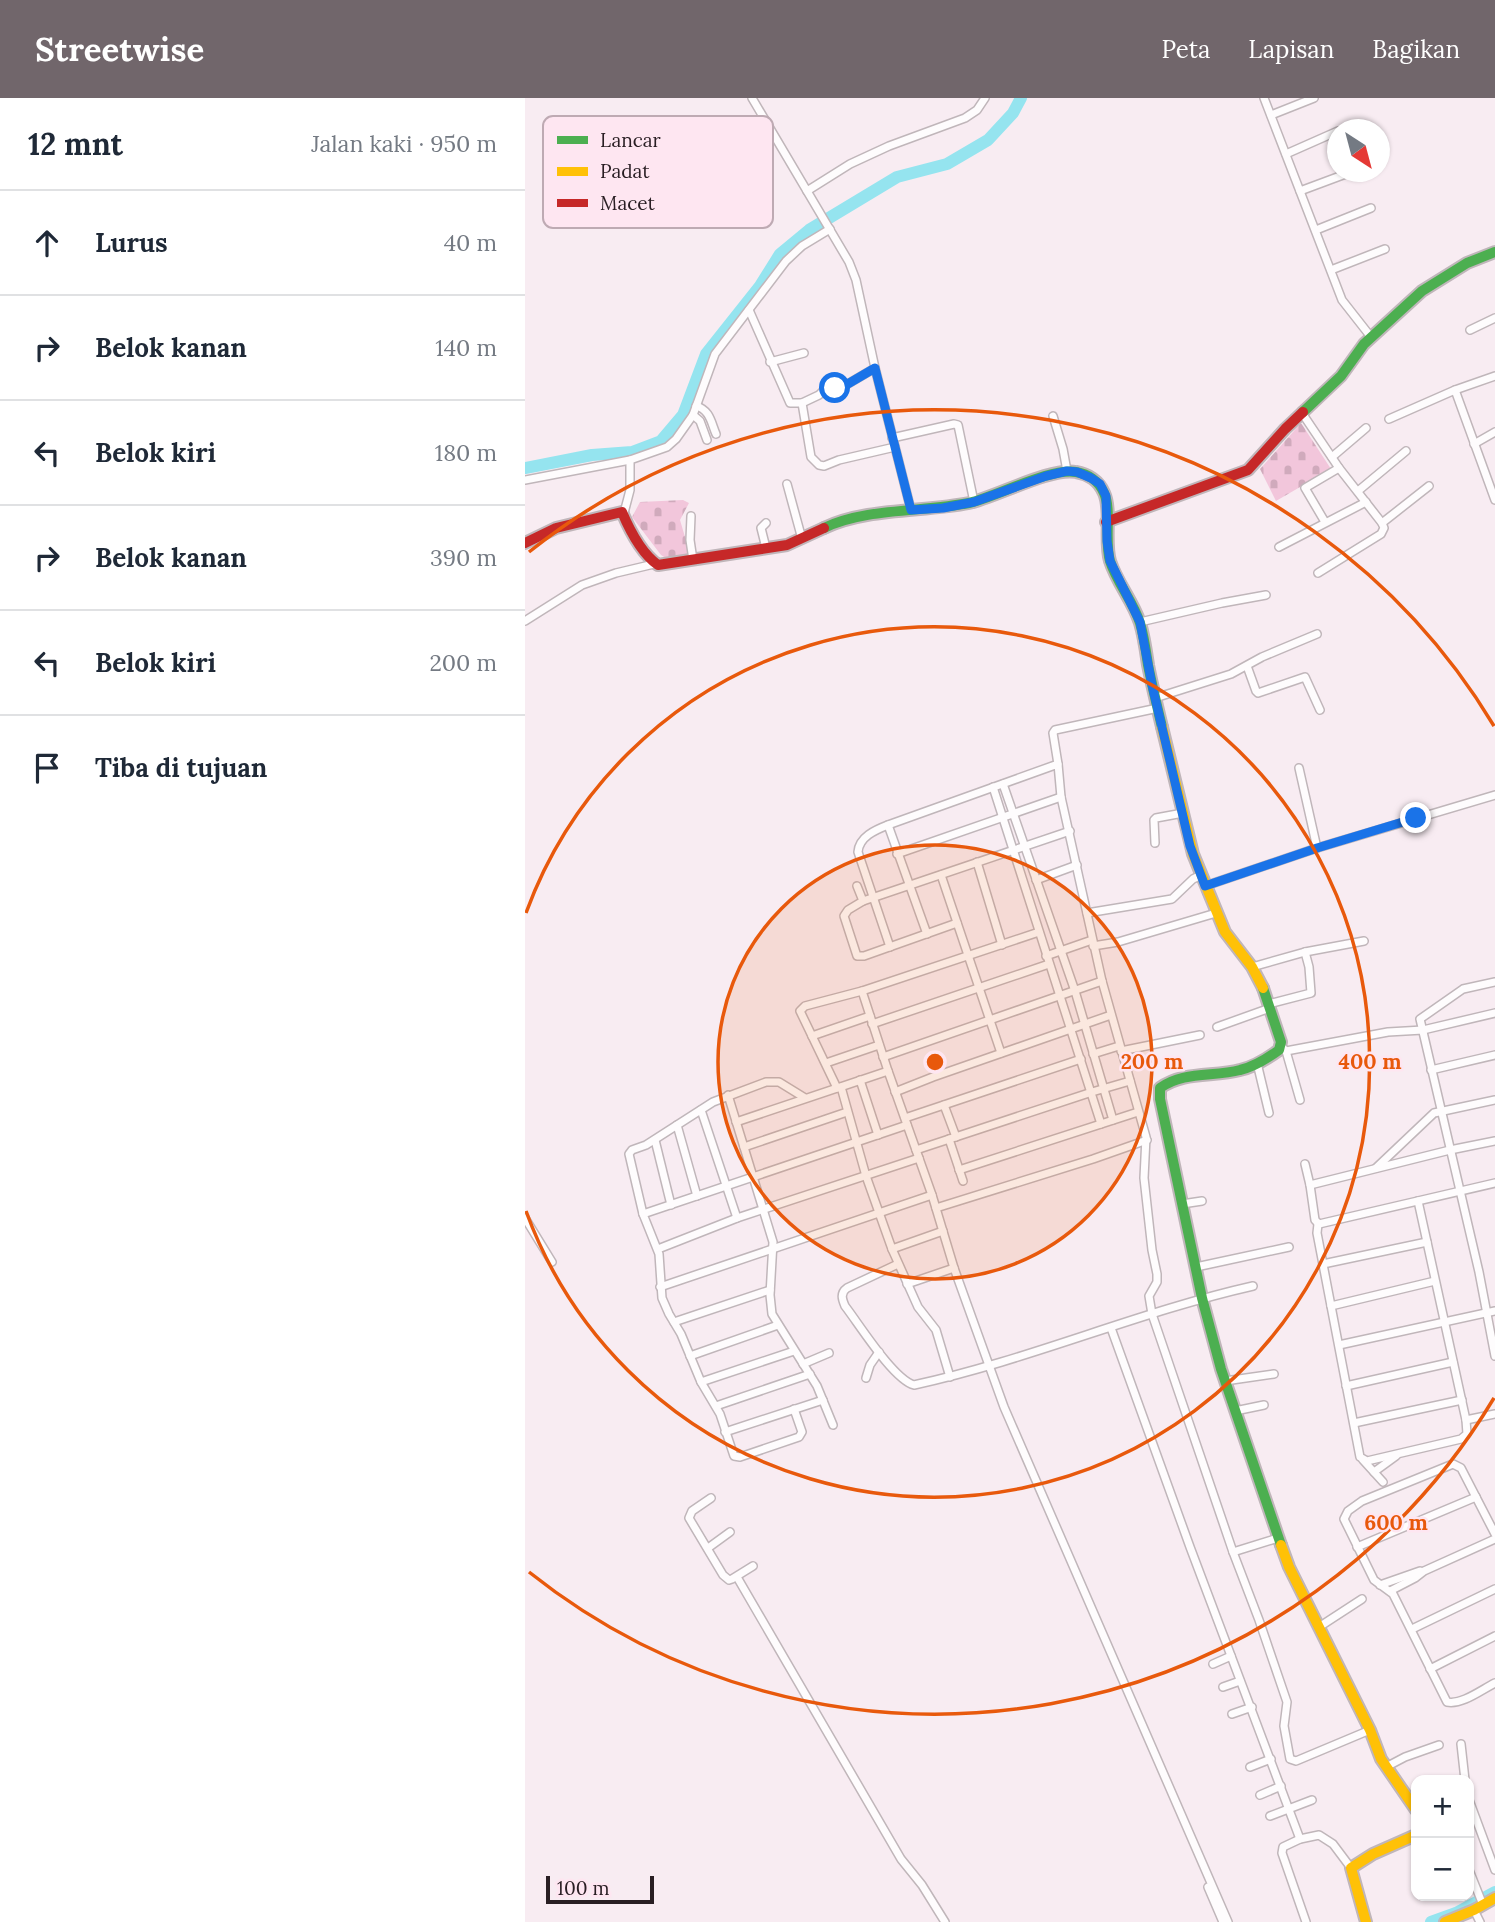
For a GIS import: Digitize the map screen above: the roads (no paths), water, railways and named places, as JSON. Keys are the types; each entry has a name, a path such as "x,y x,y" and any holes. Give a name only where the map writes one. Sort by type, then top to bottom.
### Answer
{"street":[{"path":"752,98 763,116"},
{"path":"807,191 851,164 889,146 965,118 977,110 985,98"},
{"path":"1264,98 1342,300 1371,337"},
{"path":"1271,115 1314,98"},
{"path":"773,134 831,230 856,281 911,510"},
{"path":"1286,154 1327,136"},
{"path":"1300,191 1327,181"},
{"path":"1316,230 1371,208"},
{"path":"525,480 630,460 667,447 682,432 693,415 715,354 786,261 802,246 831,230"},
{"path":"1331,270 1385,249"},
{"path":"1107,522 1248,470 1302,413 1326,393 1371,337 1422,292 1467,263 1495,252"},
{"path":"750,310 788,400 792,403 802,403 823,391 846,385 875,368"},
{"path":"1470,330 1495,318"},
{"path":"771,362 804,353"},
{"path":"1389,419 1495,376"},
{"path":"1455,390 1495,500"},
{"path":"802,403 811,457 824,466 893,442 958,425 974,502"},
{"path":"696,406 707,412 716,434"},
{"path":"1302,413 1384,528 1381,534 1318,573"},
{"path":"693,415 700,421 707,440"},
{"path":"1053,416 1067,471"},
{"path":"1332,457 1366,428"},
{"path":"1473,444 1495,432"},
{"path":"1358,491 1406,451"},
{"path":"630,460 630,490 624,513 631,532 654,564"},
{"path":"1325,522 1304,488 1339,468"},
{"path":"525,621 582,585 616,573 654,564 787,545 841,521 974,502 1067,471 1091,478 1100,484 1106,496 1110,561 1140,622 1190,846 1216,913 1231,941 1262,984 1300,1100"},
{"path":"787,484 802,539"},
{"path":"1382,523 1429,486"},
{"path":"1279,547 1366,502"},
{"path":"525,543 555,528 619,511 624,513"},
{"path":"691,516 693,560"},
{"path":"766,523 761,528 766,548"},
{"path":"1140,622 1266,595"},
{"path":"1317,634 1262,657 1231,674 1157,703 1055,730 1053,733 1061,797 1101,981 1147,1140 1144,1178 1157,1274 1157,1282 1149,1296 1152,1314 1287,1702 1284,1726 1290,1759 1296,1761 1370,1730"},
{"path":"1247,666 1258,693 1305,677 1320,710"},
{"path":"890,947 858,848 869,834 993,788 1058,759"},
{"path":"1299,768 1317,848"},
{"path":"1003,784 1075,991 1113,1120"},
{"path":"993,788 1101,1124"},
{"path":"1087,913 1172,899 1193,879 1203,881 1495,795"},
{"path":"897,854 1061,797"},
{"path":"1155,843 1154,820 1183,813"},
{"path":"888,825 927,934"},
{"path":"957,923 863,956 856,954 845,916 848,910 873,897 1070,831"},
{"path":"977,862 1002,944"},
{"path":"1035,880 1077,865"},
{"path":"941,875 1001,1053"},
{"path":"857,886 863,901"},
{"path":"812,1036 979,987 1048,960 1061,950 1093,943 1118,942 1216,913"},
{"path":"950,1377 936,1330 922,1313 891,1249 839,1087 800,1014 800,1009 1039,932"},
{"path":"1252,967 1305,952 1364,941"},
{"path":"1217,1027 1311,993 1305,952"},
{"path":"883,1057 1101,981"},
{"path":"1495,982 1463,989 1420,1019 1459,1192 1491,1311 1495,1356"},
{"path":"862,991 988,1367 1229,1922"},
{"path":"1411,1803 1378,1754 1370,1730 1289,1567 1278,1538 1225,1381 1202,1298 1160,1099 1160,1088 1169,1081 1238,1070 1284,1049 1388,1032 1423,1030 1495,1013"},
{"path":"895,1093 1111,1015"},
{"path":"1093,1054 1200,1035"},
{"path":"826,1063 879,1045"},
{"path":"1431,1070 1495,1055"},
{"path":"643,1213 878,1135 944,1105 1081,1059"},
{"path":"1257,1063 1269,1113"},
{"path":"736,1122 888,1071"},
{"path":"860,1080 878,1135"},
{"path":"794,1409 801,1434 799,1437 737,1457 732,1454 720,1414 701,1382 681,1334 661,1297 658,1248 643,1213 629,1153 728,1096 771,1081 779,1082 805,1098"},
{"path":"658,1248 763,1209 866,1176 952,1138 1130,1081"},
{"path":"728,1096 774,1248 771,1309 778,1325 810,1374 833,1425"},
{"path":"1376,1168 1434,1113 1495,1100"},
{"path":"944,1105 963,1181"},
{"path":"701,1110 737,1218"},
{"path":"744,1147 847,1112"},
{"path":"959,1170 1138,1112"},
{"path":"677,1125 697,1196"},
{"path":"655,1140 671,1205"},
{"path":"936,1208 1147,1140"},
{"path":"1310,1185 1495,1141"},
{"path":"1305,1164 1360,1457 1383,1482"},
{"path":"1318,1224 1495,1183"},
{"path":"660,1287 932,1195"},
{"path":"1182,1204 1202,1201"},
{"path":"1362,1460 1465,1437 1467,1434 1462,1400 1418,1201"},
{"path":"525,1218 552,1262"},
{"path":"891,1249 943,1231"},
{"path":"1323,1264 1427,1242"},
{"path":"1196,1267 1289,1247"},
{"path":"898,1264 847,1288 842,1293 845,1306 879,1352 913,1385 988,1367 1202,1298 1253,1286"},
{"path":"907,1284 954,1268"},
{"path":"1331,1306 1435,1281"},
{"path":"674,1322 770,1290"},
{"path":"1339,1345 1491,1311"},
{"path":"690,1356 778,1325"},
{"path":"1111,1328 1300,1839"},
{"path":"701,1382 794,1350"},
{"path":"866,1378 870,1365 879,1352"},
{"path":"803,1364 829,1353"},
{"path":"1346,1386 1453,1362"},
{"path":"716,1406 810,1374"},
{"path":"1225,1381 1275,1374"},
{"path":"725,1432 823,1400"},
{"path":"1354,1423 1462,1400"},
{"path":"1235,1411 1264,1405"},
{"path":"1004,1407 1005,1416 1223,1922"},
{"path":"1466,1420 1495,1414"},
{"path":"1374,1472 1400,1453"},
{"path":"1495,1534 1461,1468 1453,1464 1368,1498 1348,1511 1344,1519 1374,1580 1390,1591 1412,1629 1447,1702 1495,1683"},
{"path":"711,1497 689,1515 690,1522 725,1578 729,1580 737,1577 753,1566"},
{"path":"1357,1547 1476,1497"},
{"path":"708,1548 730,1532"},
{"path":"1233,1552 1278,1538"},
{"path":"1390,1591 1425,1571 1495,1539"},
{"path":"1380,1585 1411,1573 1425,1571"},
{"path":"737,1577 901,1859 922,1885 945,1922"},
{"path":"1412,1629 1495,1589"},
{"path":"1319,1627 1362,1599"},
{"path":"1430,1669 1495,1636"},
{"path":"1213,1664 1231,1656"},
{"path":"1223,1687 1240,1681"},
{"path":"1232,1714 1252,1707"},
{"path":"1461,1744 1464,1775"},
{"path":"1386,1767 1405,1756 1439,1745"},
{"path":"1250,1767 1271,1759"},
{"path":"1260,1794 1281,1786"},
{"path":"1270,1816 1312,1800"},
{"path":"1474,1814 1495,1871"},
{"path":"1306,1922 1282,1853 1285,1845 1315,1835 1323,1836 1333,1843 1351,1868 1353,1881 1365,1910 1366,1922 1356,1922"},
{"path":"1351,1868 1360,1861 1411,1838"},
{"path":"1474,1885 1480,1903 1480,1922"},
{"path":"1445,1922 1495,1898"}],"waterway":[{"path":"525,468 592,455 632,452 661,441 683,415 706,354 760,286 780,254 809,230 897,177 947,164 988,140 1013,113 1021,98"},
{"path":"1431,1922 1456,1913 1495,1892"}]}
